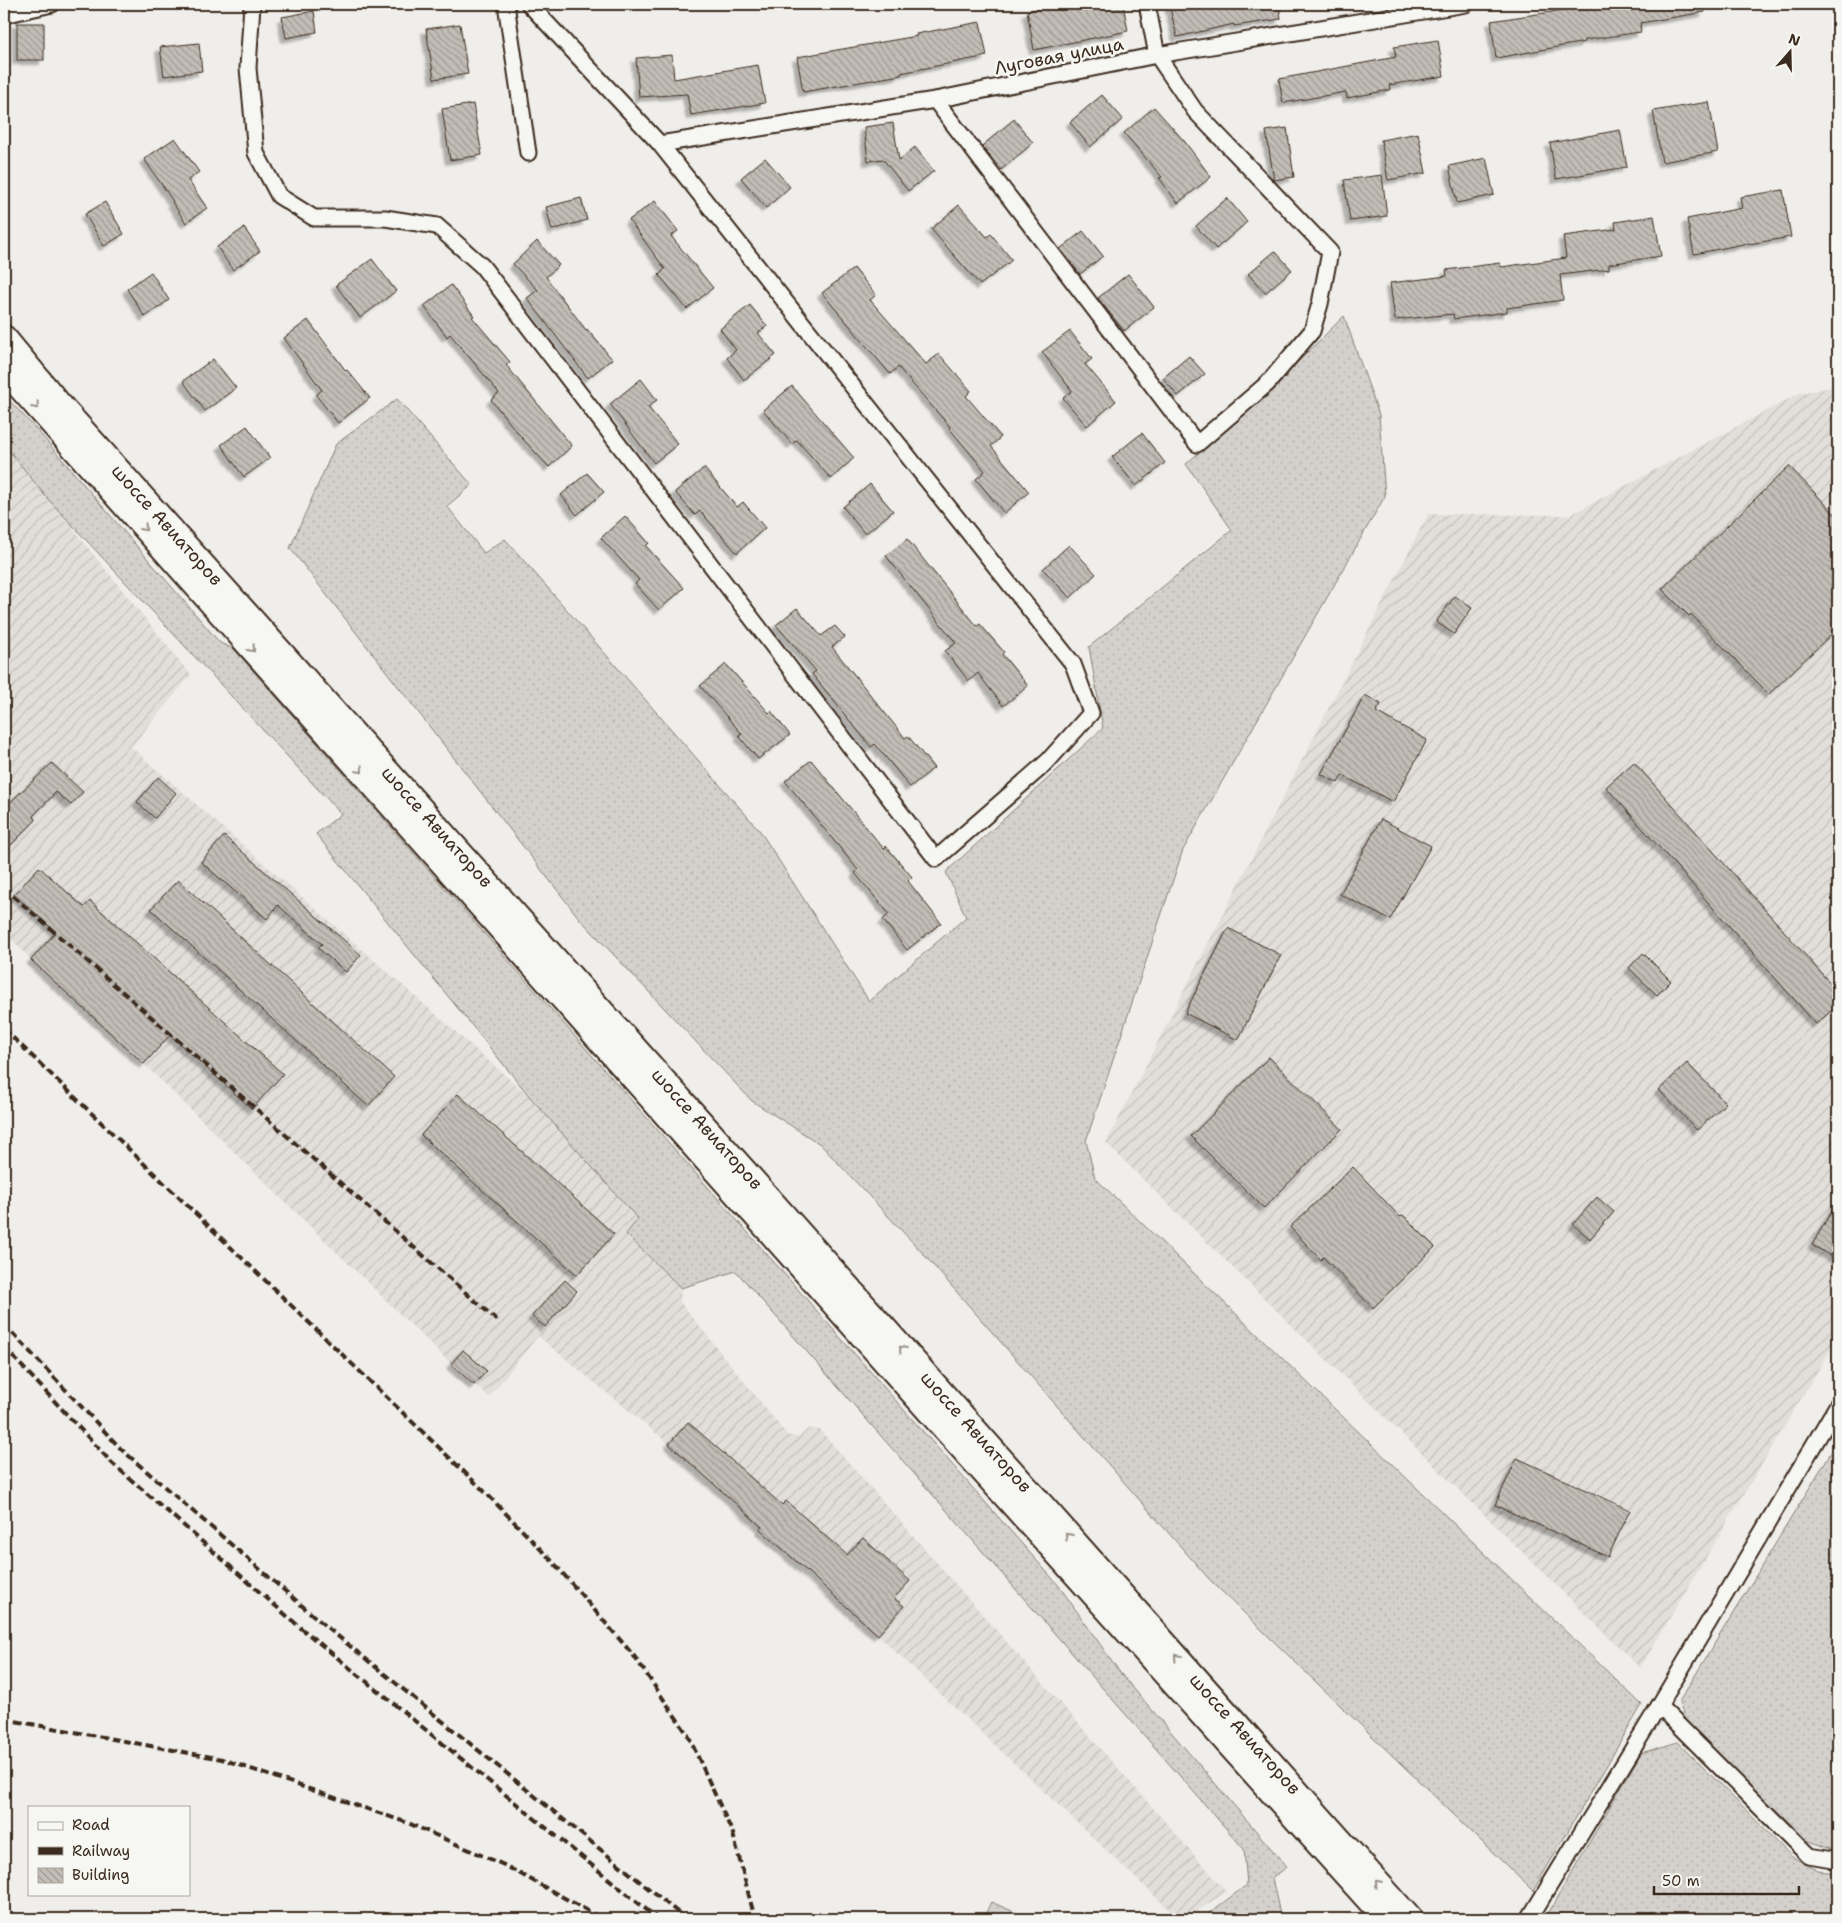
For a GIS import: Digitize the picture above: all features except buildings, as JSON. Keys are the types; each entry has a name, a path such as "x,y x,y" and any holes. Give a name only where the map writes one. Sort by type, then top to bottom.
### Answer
{"main road":[{"name":"шоссе Авиаторов","path":"4,338 57,402 1410,1919"},
{"name":"шоссе Авиаторов","path":"4,369 946,1430 1386,1919"}],"street":[{"path":"4,11 52,4"},
{"path":"252,4 248,68 256,153 278,196 314,218 385,218 437,226 482,266 936,858 1047,762 1091,713 1073,664 660,144 530,4"},
{"path":"506,4 528,153"},
{"path":"934,100 1197,444 1268,383 1312,332 1320,304 1330,252 1196,111 1157,55 1147,4"},
{"name":"Луговая улица","path":"660,144 934,100 1157,55 1466,4"},
{"path":"1529,1919 1659,1706 1838,1404"},
{"path":"1659,1706 1809,1856 1838,1861"}],"shaded area":[{"path":"1344,316 1379,415 1385,496 1183,850 1086,1141 1095,1178 1642,1705 1533,1891 1210,1580 919,1249 820,1144 752,1101 579,918 290,548 336,444 397,399 472,485 447,506 484,553 505,539 760,831 869,1001 966,917 946,872 1103,728 1089,647 1232,530 1186,464 1272,388"},
{"path":"1838,386 1838,1337 1640,1668 1106,1143 1428,514 1570,515 1800,393"},
{"path":"4,395 36,429 220,643 234,649 1059,1586 1121,1674 1287,1867 1272,1878 1281,1919 1201,1919 1247,1885 1244,1849 736,1271 681,1288 626,1234 638,1219 530,1097 316,834 341,814 47,498 4,444"},
{"path":"4,444 191,675 131,747 530,1097 639,1219 626,1234 681,1288 680,1302 787,1435 799,1437 809,1428 820,1430 1226,1891 1187,1919 1179,1919 878,1635 760,1529 743,1510 669,1444 538,1336 489,1397 451,1364 144,1064 31,960 4,931"},
{"path":"1838,1441 1838,1848 1835,1851 1807,1840 1686,1722 1679,1702"},
{"path":"1678,1742 1792,1857 1819,1871 1838,1873 1838,1919 1545,1919 1641,1753"},
{"path":"991,1902 1031,1919 983,1919"}],"railway":[{"path":"4,888 498,1321"},
{"path":"4,1029 483,1490 553,1562 634,1656 688,1735 733,1834 755,1919"},
{"path":"4,1324 122,1450 329,1629 686,1919"},
{"path":"4,1347 112,1463 302,1629 658,1919"},
{"path":"4,1719 222,1759 408,1823 504,1865 603,1919"}]}
